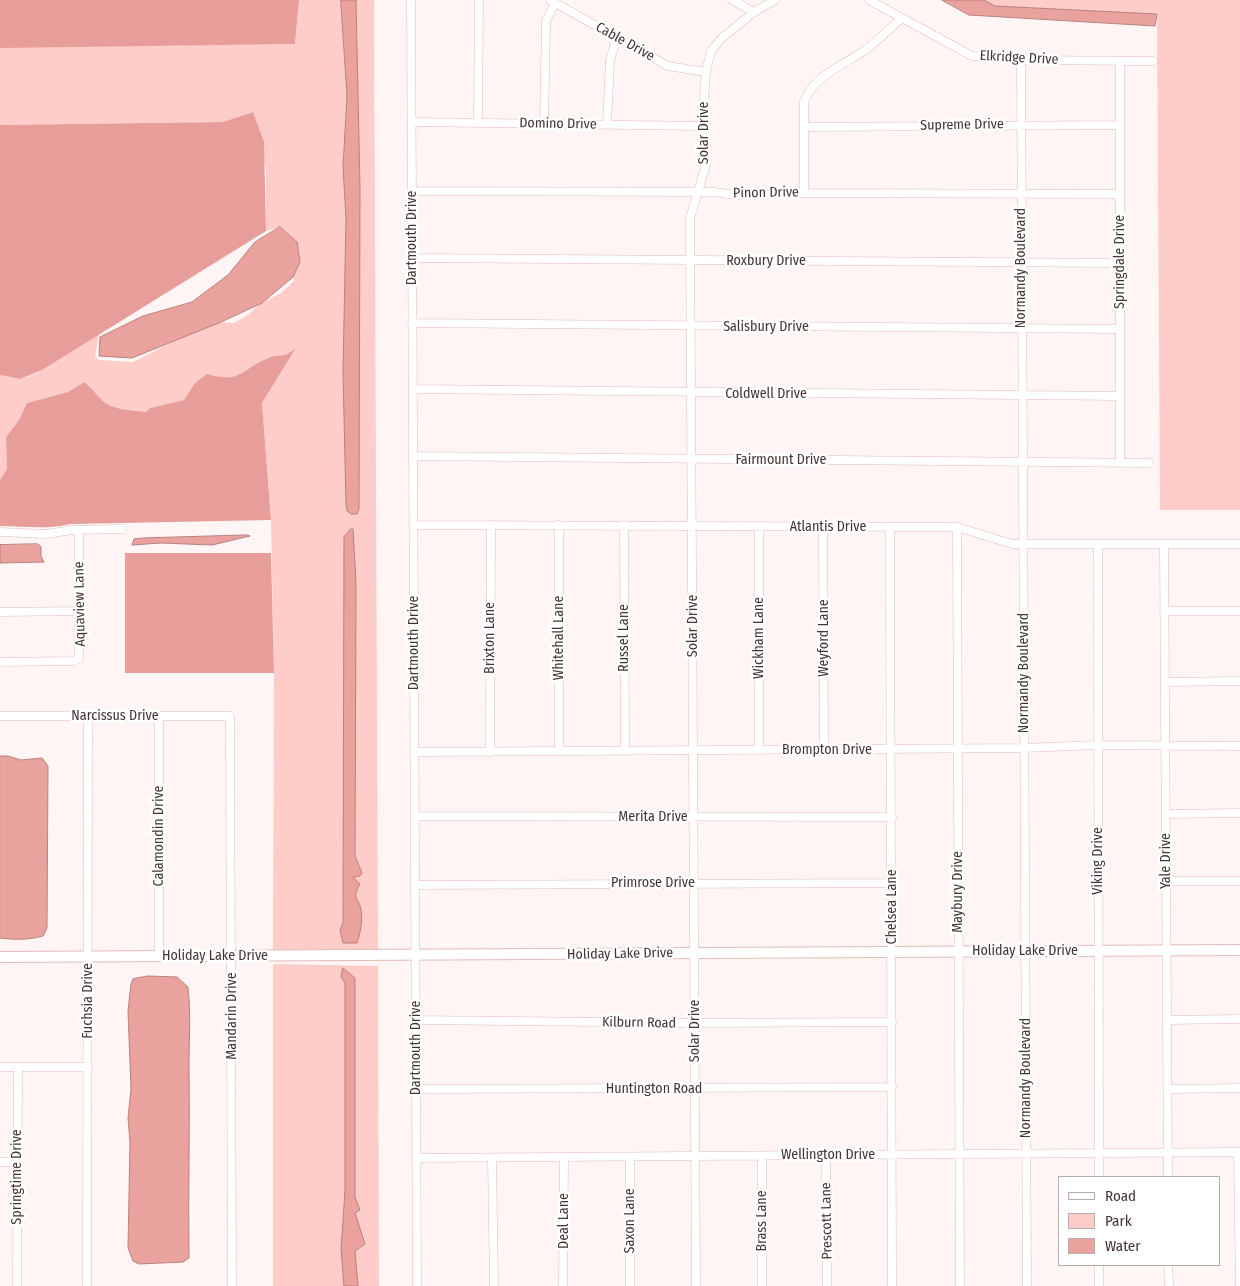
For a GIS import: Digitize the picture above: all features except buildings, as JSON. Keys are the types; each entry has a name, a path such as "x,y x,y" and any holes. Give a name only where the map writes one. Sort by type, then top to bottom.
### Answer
{"street":[{"name":"Dartmouth Drive","path":"411,0 417,1286"},
{"path":"478,122 479,0"},
{"path":"732,0 754,12"},
{"name":"Solar Drive","path":"696,1286 690,218 705,168 702,126 706,72 711,51 722,38 754,12 775,0"},
{"name":"Elkridge Drive","path":"869,0 972,56 1022,60 1153,61"},
{"path":"544,124 546,21 552,2"},
{"name":"Cable Drive","path":"552,2 668,66 706,72"},
{"path":"804,193 804,102 807,94 820,78 866,50 902,18"},
{"path":"607,124 610,60 617,37"},
{"name":"Normandy Boulevard","path":"1022,60 1022,461 1024,543 1027,1286"},
{"name":"Springdale Drive","path":"1120,61 1120,462"},
{"name":"Domino Drive","path":"413,122 702,126"},
{"name":"Supreme Drive","path":"804,127 1022,124 1120,125"},
{"name":"Pinon Drive","path":"412,191 697,192 735,195 804,193 1119,194"},
{"name":"Roxbury Drive","path":"412,258 1120,263"},
{"name":"Salisbury Drive","path":"412,323 1120,329"},
{"name":"Coldwell Drive","path":"413,390 1120,396"},
{"name":"Fairmount Drive","path":"413,456 1149,463"},
{"name":"Atlantis Drive","path":"414,524 957,527 1012,544 1240,544"},
{"name":"Brixton Lane","path":"490,752 491,525"},
{"name":"Whitehall Lane","path":"559,525 559,751"},
{"name":"Russel Lane","path":"624,525 625,751"},
{"name":"Wickham Lane","path":"758,750 760,526"},
{"name":"Weyford Lane","path":"824,527 824,750"},
{"name":"Chelsea Lane","path":"890,527 892,1286"},
{"name":"Maybury Drive","path":"957,527 960,1286"},
{"path":"0,532 46,534 79,530 122,529"},
{"name":"Aquaview Lane","path":"0,662 78,659 80,654 79,530"},
{"name":"Viking Drive","path":"1098,544 1099,1176"},
{"name":"Yale Drive","path":"1164,544 1168,1176"},
{"path":"0,612 80,611"},
{"path":"1164,611 1240,611"},
{"path":"1166,682 1240,682"},
{"name":"Narcissus Drive","path":"0,716 230,716"},
{"name":"Fuchsia Drive","path":"88,716 88,1286"},
{"name":"Calamondin Drive","path":"159,716 159,956"},
{"name":"Mandarin Drive","path":"230,716 232,1286"},
{"name":"Brompton Drive","path":"414,752 958,749 1098,745 1240,746"},
{"path":"1166,814 1240,813"},
{"name":"Merita Drive","path":"415,816 892,817"},
{"path":"1166,881 1240,881"},
{"name":"Primrose Drive","path":"415,885 892,883"},
{"name":"Holiday Lake Drive","path":"0,957 1240,950"},
{"path":"1167,1020 1240,1019"},
{"name":"Kilburn Road","path":"416,1020 694,1023 892,1022"},
{"name":"Springtime Drive","path":"17,1286 16,1162 18,1067"},
{"path":"0,1068 88,1067"},
{"name":"Huntington Road","path":"416,1089 892,1087"},
{"path":"1168,1089 1240,1088"},
{"path":"1239,1152 1240,1286"},
{"name":"Wellington Drive","path":"416,1158 1239,1152"},
{"name":"Prescott Lane","path":"826,1155 827,1286"},
{"name":"Saxon Lane","path":"630,1156 630,1286"},
{"name":"Brass Lane","path":"762,1156 762,1286"},
{"name":"Deal Lane","path":"563,1286 564,1157"},
{"path":"492,1158 494,1286"},
{"path":"0,1162 16,1162"},
{"path":"1099,1266 1099,1286"},
{"path":"1168,1266 1168,1286"}],"green space":[{"path":"299,0 374,0 378,949 273,951 274,673 271,520 262,403 295,350 284,357 269,357 236,377 223,379 207,374 195,383 184,400 150,408 146,412 122,409 105,403 84,382 68,392 27,403 19,420 6,437 7,469 0,480 0,375 20,379 37,373 129,315 99,334 95,356 99,360 133,362 212,322 234,323 249,314 258,305 281,293 294,281 293,277 300,262 297,242 280,227 266,231 266,170 253,112 224,122 0,125 0,47 295,44"},
{"path":"984,0 1240,0 1240,510 1160,510 1157,14 995,6"},
{"path":"273,964 378,966 379,1286 273,1286"}],"shaded area":[{"path":"0,0 299,0 295,44 0,48"},
{"path":"253,112 264,142 266,231 42,370 20,379 0,375 0,125 223,122"},
{"path":"296,348 262,403 271,520 71,524 44,527 0,526 0,480 7,469 6,437 19,420 27,403 68,392 84,382 105,403 122,409 146,412 150,408 184,400 195,383 207,374 218,377 234,376 268,358 284,355"},
{"path":"125,553 271,553 274,673 125,673"}],"water":[{"path":"341,0 356,0 360,188 359,509 357,514 351,514 347,511 346,504 343,372 346,218 343,167 347,96"},
{"path":"942,0 984,0 995,6 1157,14 1155,26 969,15"},
{"path":"280,227 297,242 300,262 293,277 262,303 221,322 132,358 99,356 100,337 143,316 192,302 228,275 255,242"},
{"path":"353,529 356,583 355,856 362,873 360,876 353,877 360,884 357,889 356,898 360,906 362,918 357,943 343,943 340,930 343,923 344,537"},
{"path":"250,536 212,545 161,543 132,545 134,539 143,538"},
{"path":"38,544 41,547 41,556 44,562 0,563 0,545"},
{"path":"0,756 21,760 42,758 48,766 47,928 43,936 22,939 0,938"},
{"path":"343,968 355,978 355,1197 360,1210 355,1213 365,1244 355,1251 358,1286 344,1286 341,1249 345,1191 345,983 341,977"},
{"path":"148,976 177,977 188,987 190,1016 189,1258 183,1262 139,1264 133,1261 128,1248 130,1142 128,1118 131,1089 128,1011 133,979"}]}
